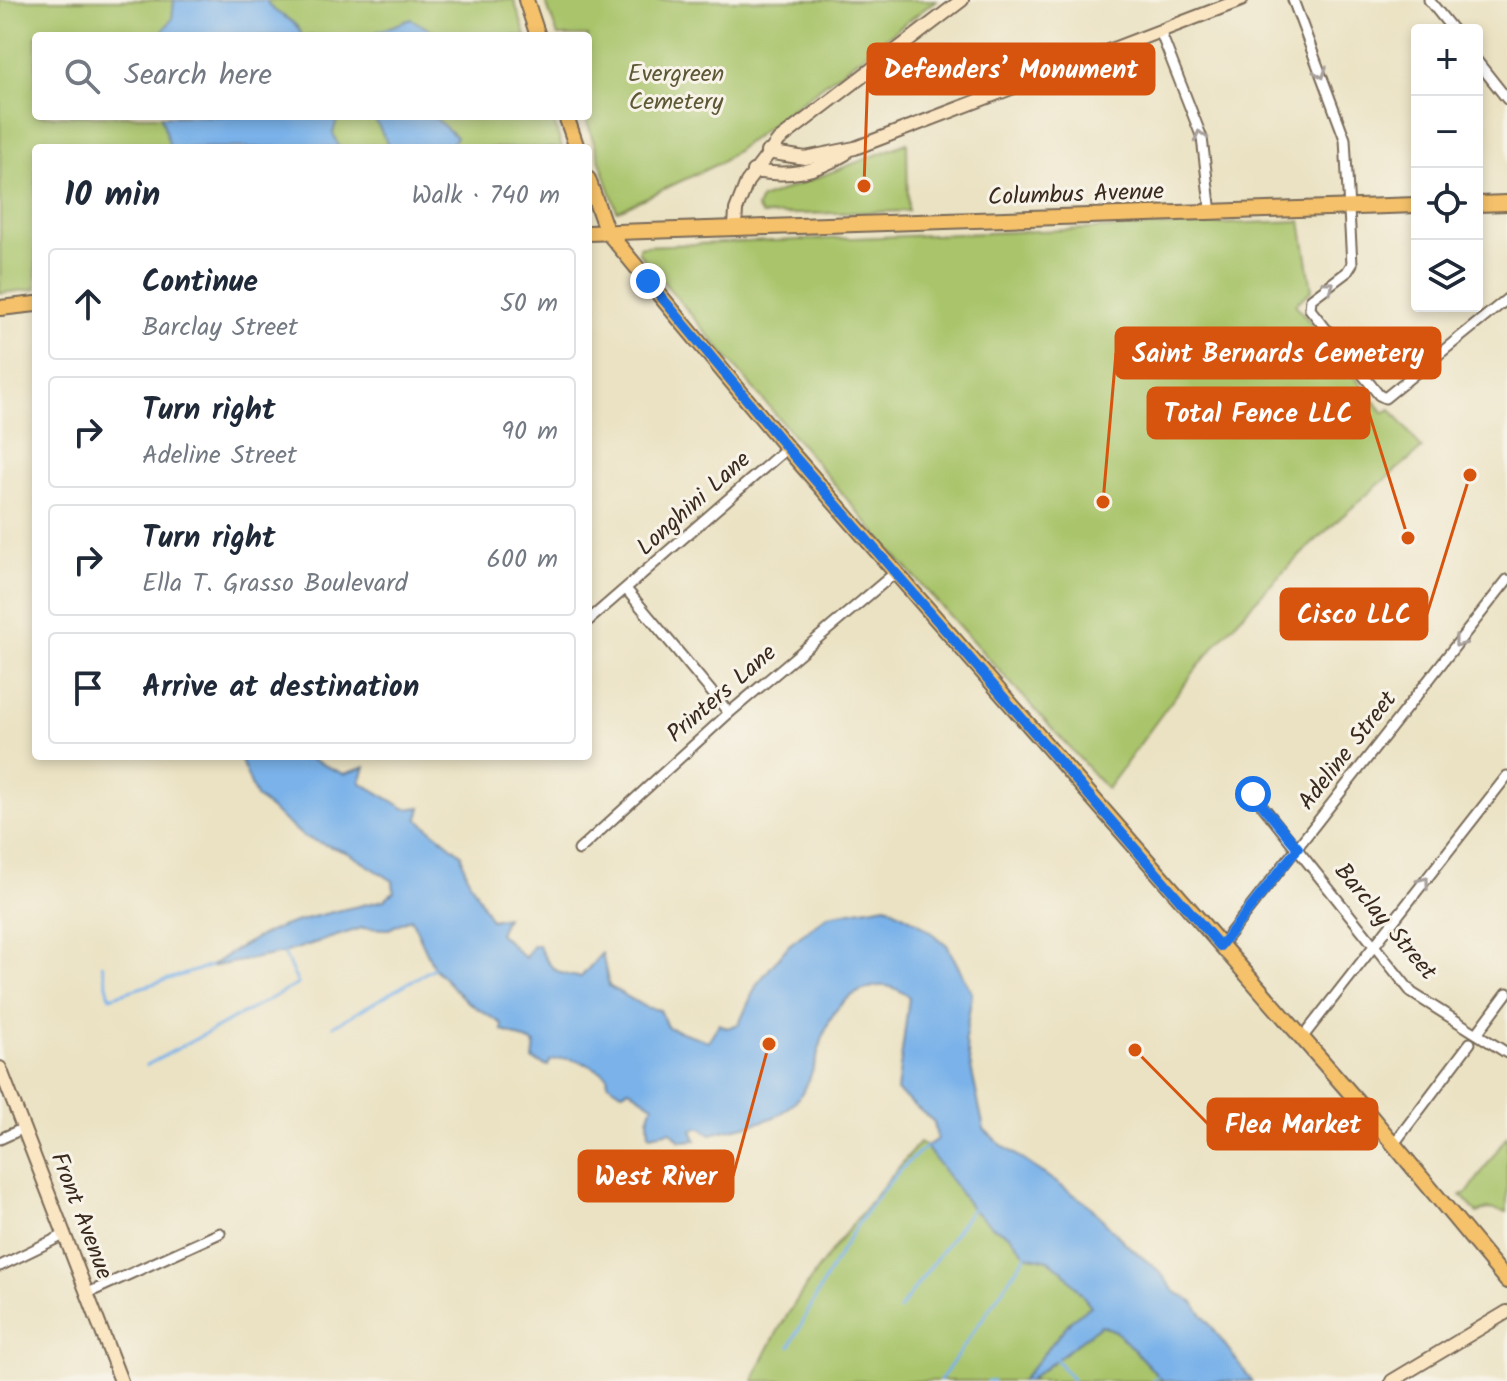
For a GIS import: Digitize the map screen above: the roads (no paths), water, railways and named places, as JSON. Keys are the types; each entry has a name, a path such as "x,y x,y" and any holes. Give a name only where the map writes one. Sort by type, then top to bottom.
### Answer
{"main road":[{"path":"526,0 537,32"},
{"path":"735,227 740,198 753,171 767,152 798,123 962,0"},
{"path":"753,171 781,176 804,173 855,148 1241,0"},
{"path":"567,120 576,144"},
{"path":"767,152 805,158 855,148"},
{"path":"592,190 606,230 787,448 1302,1038 1507,1281"},
{"path":"1483,204 1507,203"},
{"name":"Columbus Avenue","path":"592,232 1411,205"},
{"path":"0,308 32,304"},
{"name":"Front Avenue","path":"0,1068 121,1381"},
{"path":"1392,1381 1507,1312"}],"street":[{"path":"1293,0 1345,139 1349,207 1352,264 1347,272 1311,299 1310,309 1379,395 1385,398 1507,299"},
{"path":"1429,0 1448,24"},
{"path":"1160,31 1202,138 1211,213"},
{"path":"1483,69 1507,99"},
{"name":"Longhini Lane","path":"592,617 787,448"},
{"name":"Printers Lane","path":"579,850 729,713 896,572"},
{"name":"Adeline Street","path":"1220,946 1507,580"},
{"path":"626,589 729,713"},
{"path":"1302,1038 1507,776"},
{"name":"Barclay Street","path":"1253,794 1412,993 1507,1053"},
{"path":"1478,1032 1507,993"},
{"path":"1393,1145 1470,1043"},
{"path":"0,1139 24,1128"},
{"path":"88,1293 220,1233"},
{"path":"0,1266 64,1235"}],"water":[{"path":"174,0 266,0 300,32 162,32 172,19"},
{"path":"411,19 434,32 377,32"},
{"path":"162,120 337,120 333,133 337,144 169,144"},
{"path":"375,120 437,120 456,137 452,144 388,144"},
{"path":"241,760 313,760 344,774 365,767 360,782 406,809 421,807 418,819 461,854 466,874 491,920 506,917 499,933 525,958 533,945 538,945 545,959 559,972 581,977 602,953 609,986 645,1007 660,1010 667,1027 708,1041 719,1024 727,1028 739,1024 757,984 789,945 828,915 886,905 919,923 947,945 972,993 965,1039 984,1129 999,1143 1089,1205 1125,1243 1160,1272 1174,1291 1193,1302 1252,1381 1163,1381 1116,1331 1101,1325 1028,1381 1021,1381 1072,1319 1091,1306 1063,1271 1049,1260 1026,1255 1010,1235 993,1227 972,1209 926,1147 937,1139 934,1122 897,1091 909,997 895,988 869,988 849,997 836,1010 827,1025 810,1078 801,1095 780,1114 711,1134 699,1127 692,1130 696,1140 680,1141 671,1131 649,1135 648,1119 653,1105 629,1089 622,1092 608,1083 607,1075 600,1071 572,1059 550,1061 548,1066 533,1060 535,1044 502,1030 502,1024 466,1001 434,968 411,918 389,929 362,928 283,953 210,967 273,930 384,900 394,891 393,881 348,853 304,837 256,797"}],"waterway":[{"path":"147,1065 298,984 283,951"},
{"path":"102,964 110,997 211,966"},
{"path":"333,1026 434,968"},
{"path":"790,1346 865,1213 883,1189 926,1147"},
{"path":"899,1310 972,1209"},
{"path":"940,1381 1026,1255"},
{"path":"1056,1359 1073,1381"},
{"path":"1152,1381 1159,1375"},
{"path":"988,1381 993,1381"}],"place":[{"name":"Defenders’ Monument","path":"864,186"},
{"name":"Cisco LLC","path":"1470,475"},
{"name":"Saint Bernards Cemetery","path":"1103,502"},
{"name":"Total Fence LLC","path":"1408,538"},
{"name":"West River","path":"769,1044"},
{"name":"Flea Market","path":"1135,1050"}],"park label":[{"name":"Evergreen Cemetery","path":"676,88"}]}
